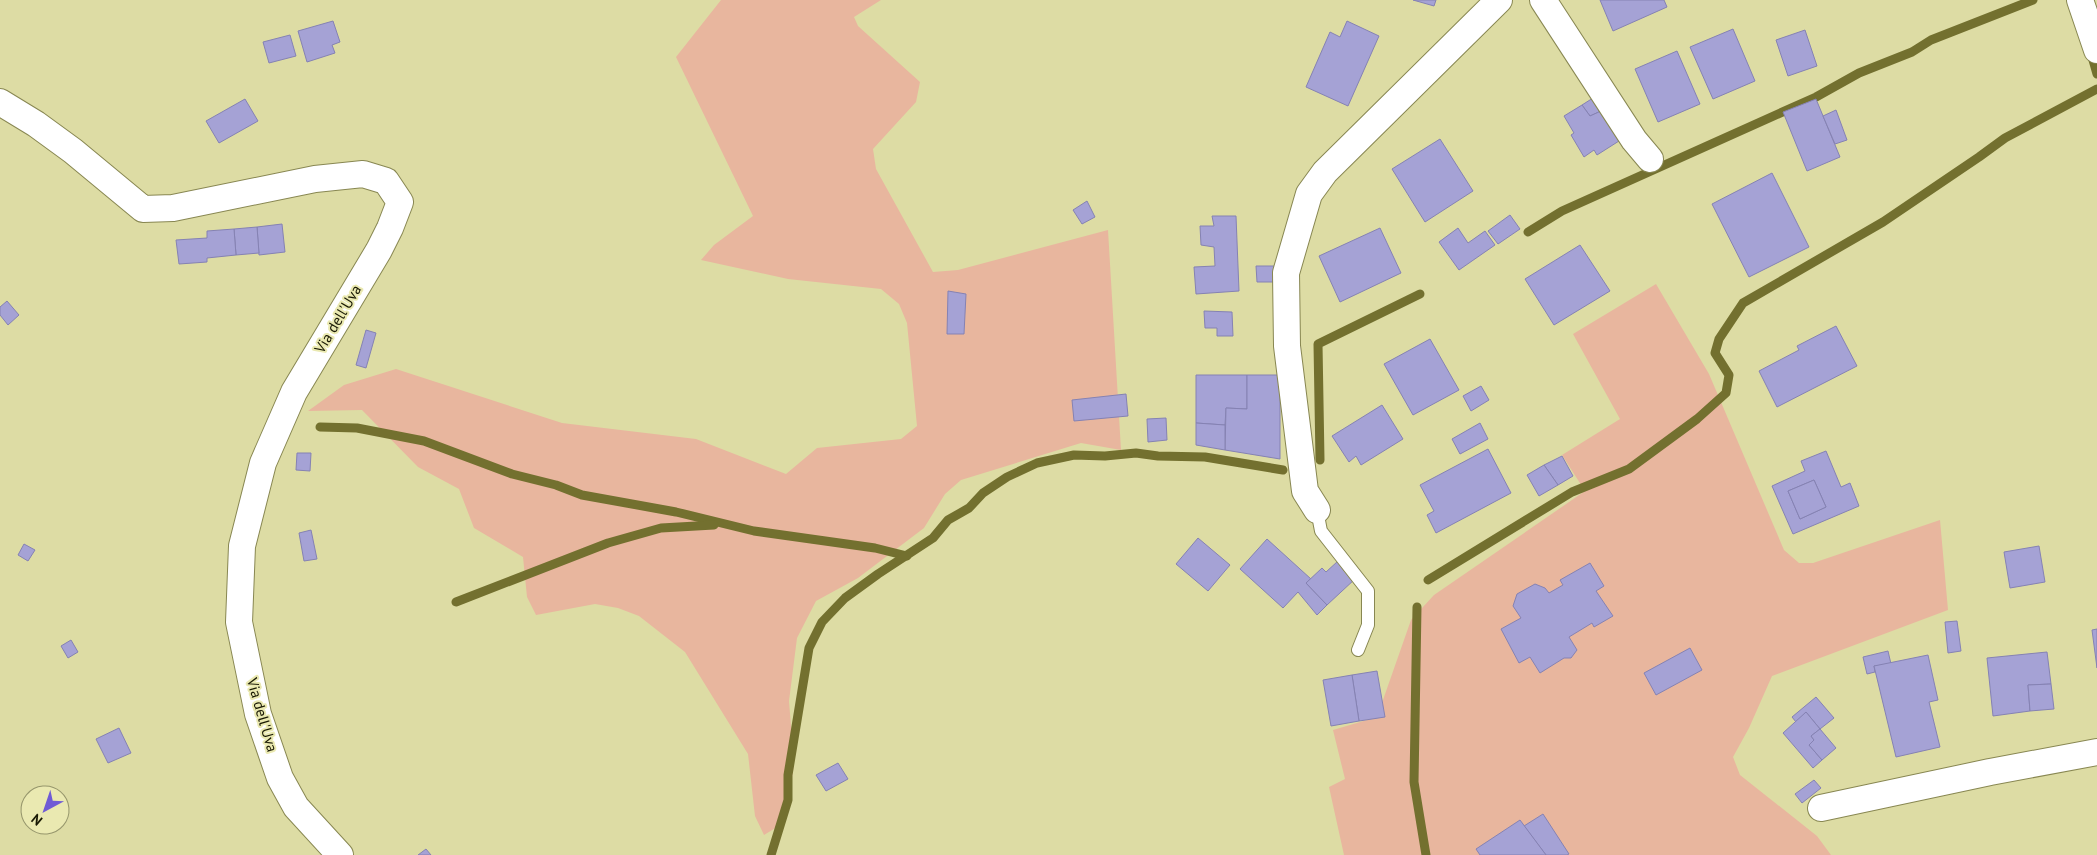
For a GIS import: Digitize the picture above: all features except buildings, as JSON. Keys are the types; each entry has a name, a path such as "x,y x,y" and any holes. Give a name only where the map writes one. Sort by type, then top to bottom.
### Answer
{"street":[{"path":"1316,510 1305,491 1286,346 1286,272 1309,194 1325,172 1499,0"},
{"path":"1543,0 1634,140 1650,160"},
{"path":"2080,0 2097,50"},
{"name":"Via dell'Uva","path":"0,102 66,145 143,209 173,208 315,179 363,174 386,181 400,202 379,250 294,392 263,463 242,546 239,622 258,714 280,778 296,807 340,855"},
{"path":"1821,808 1990,772 2097,752"}],"lane":[{"path":"1316,510 1321,531 1368,591 1368,625 1358,650"}],"shaded area":[{"path":"721,0 881,0 854,17 858,26 920,82 916,102 873,149 876,169 933,272 958,270 1108,230 1121,450 1081,443 961,480 945,494 924,528 858,578 816,601 797,638 789,701 794,764 788,804 782,824 764,835 755,816 748,754 685,652 639,616 618,608 595,604 536,615 527,597 523,557 474,528 459,489 418,467 362,410 308,411 344,385 396,369 562,423 696,439 786,474 817,448 901,439 917,426 907,323 899,304 881,289 788,279 701,260 714,245 753,216 676,57"},
{"path":"1656,284 1709,374 1784,550 1799,563 1813,563 1940,520 1948,610 1772,676 1749,728 1733,757 1740,775 1817,836 1831,855 1344,855 1329,787 1345,779 1333,730 1377,717 1411,620 1434,595 1585,491 1562,455 1620,419 1573,334"}],"waterway":[{"path":"1528,232 1562,211 1816,97 1859,73 1912,52 1931,40 2033,0"},
{"path":"2091,53 2097,74"},
{"path":"1428,580 1572,492 1629,469 1697,419 1726,393 1729,375 1715,353 1719,339 1743,303 1883,222 2005,138 2097,89"},
{"path":"1320,460 1318,344 1420,294"},
{"path":"320,427 357,428 424,441 512,474 556,485 582,495 676,512 754,531 875,548 907,556"},
{"path":"771,855 788,800 788,775 809,648 822,622 845,598 933,538 948,520 969,508 983,493 1007,477 1037,463 1074,455 1105,456 1136,453 1158,456 1205,457 1283,470"},
{"path":"456,602 608,543 661,528 714,525"},
{"path":"1417,607 1414,782 1426,855"}]}
